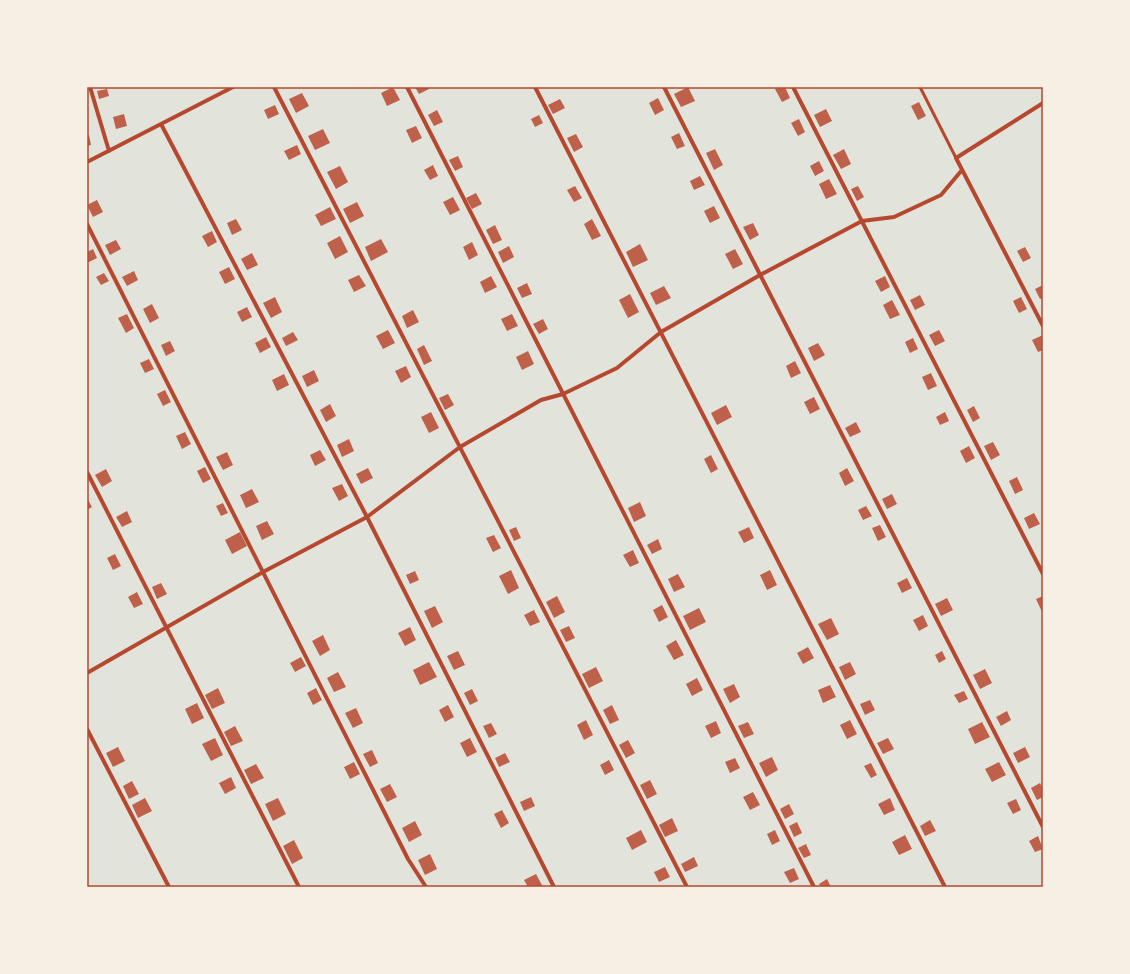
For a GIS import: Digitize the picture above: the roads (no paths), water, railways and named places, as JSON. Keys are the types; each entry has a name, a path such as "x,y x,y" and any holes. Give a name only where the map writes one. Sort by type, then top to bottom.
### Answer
{"street":[{"path":"90,87 108,151"},
{"path":"87,162 233,87"},
{"path":"274,87 686,887"},
{"path":"407,87 814,887"},
{"path":"535,87 945,887"},
{"path":"664,87 1043,827"},
{"path":"793,87 1043,574"},
{"path":"1043,103 956,158 1043,326"},
{"path":"161,124 367,517 554,887"},
{"path":"87,673 263,572 367,517 460,447 541,400 563,394 617,368 661,332 760,276 862,221 894,217 940,195 962,170"},
{"path":"87,224 408,859 426,887"},
{"path":"87,472 299,887"},
{"path":"87,729 169,887"}],"lane":[{"path":"920,87 956,158"}]}
